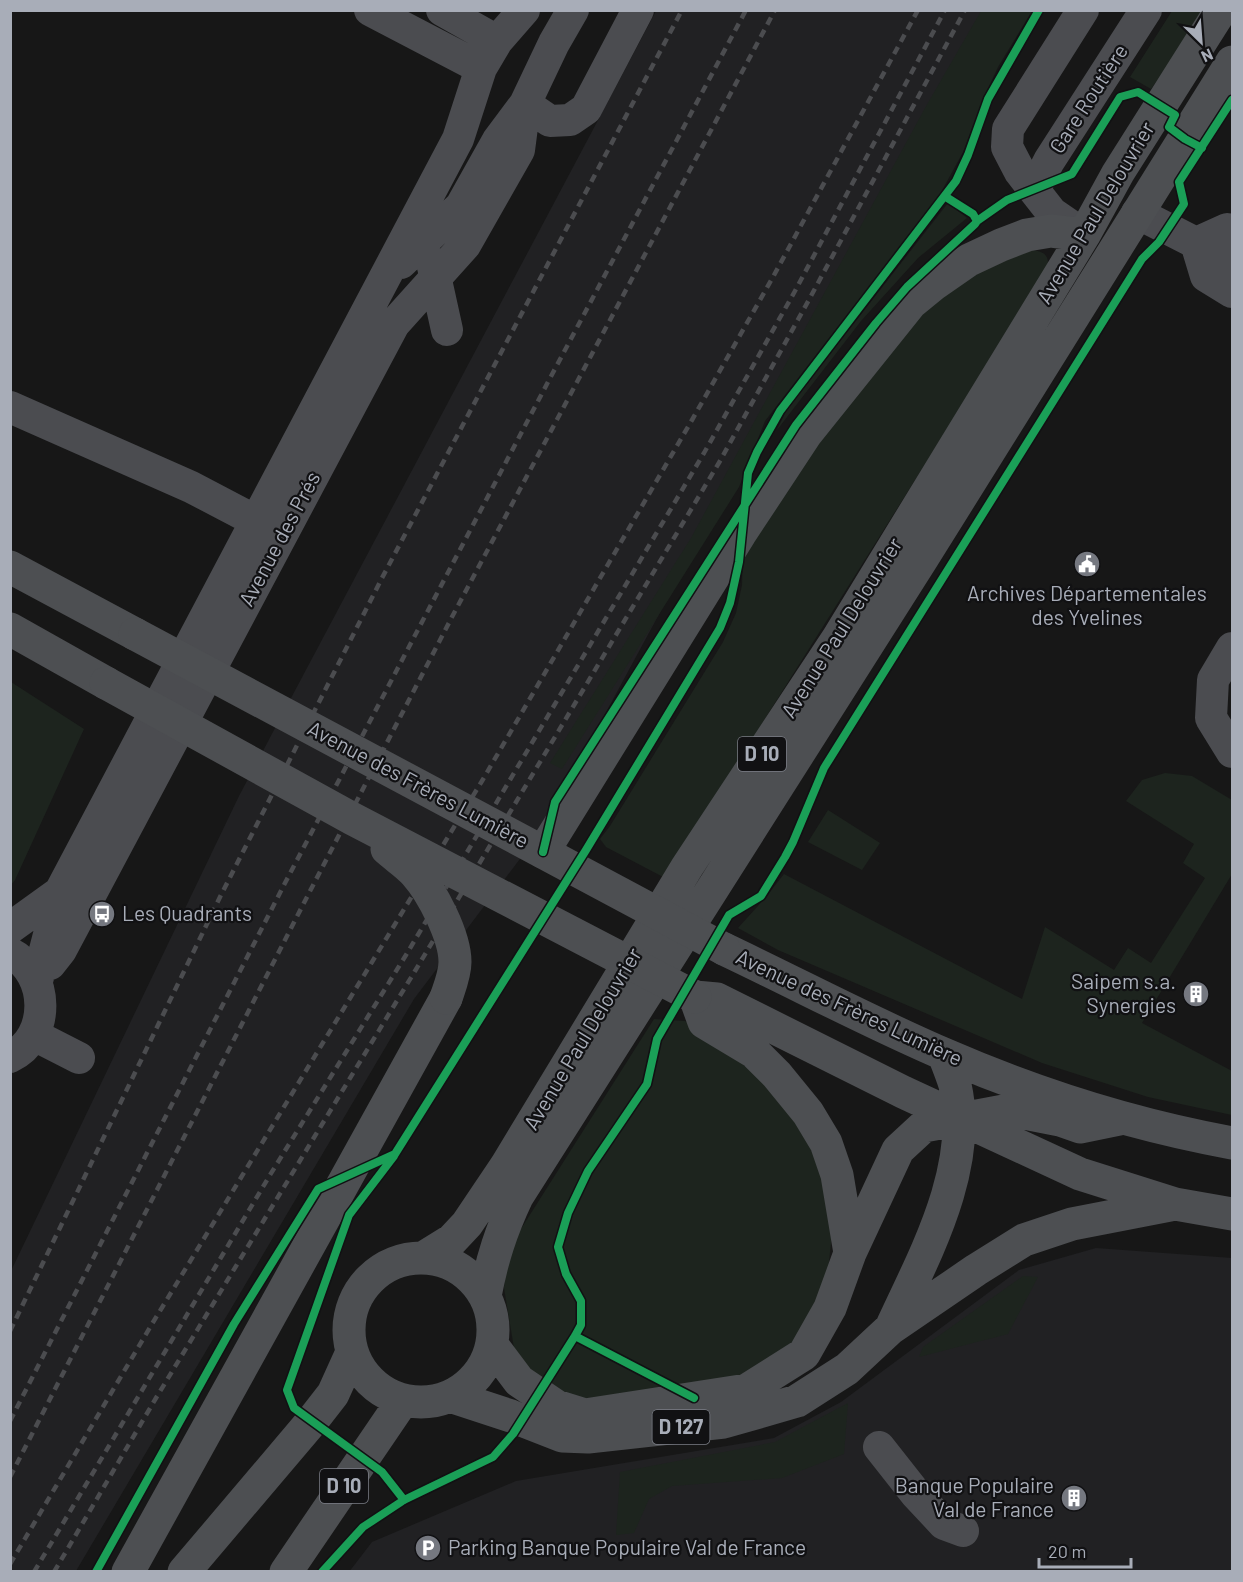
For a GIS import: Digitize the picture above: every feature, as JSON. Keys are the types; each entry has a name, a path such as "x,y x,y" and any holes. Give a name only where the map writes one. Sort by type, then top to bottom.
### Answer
{"main road":[{"name":"Avenue Paul Delouvrier","path":"423,1258 452,1240 467,1224 506,1166 687,867 838,638 1084,236 1118,172 1221,10"},
{"name":"Avenue Paul Delouvrier","path":"485,1296 491,1261 500,1234 517,1197 1233,62"},
{"path":"543,852 740,534 806,434 911,303 969,260 1027,235 1051,231 1084,236"},
{"name":"Avenue des Frères Lumière","path":"10,567 724,949 944,1055 1119,1119 1233,1143"},
{"name":"D 127","path":"10,629 351,818 695,997 717,999 959,1119 1080,1174 1175,1204 1233,1214"},
{"name":"D 127","path":"10,651 66,660"},
{"path":"128,1572 446,998 454,975 454,951 446,927 429,894 415,873 351,818"},
{"path":"695,997 704,1022 754,1052 777,1075 808,1113 826,1143 837,1175 850,1253"},
{"name":"D 127","path":"891,1328 938,1222 954,1167 959,1119 955,1086 944,1055"},
{"path":"492,1345 519,1381 555,1406 585,1415 747,1390 804,1354 830,1308 850,1253 898,1150 924,1126 1009,1110 1060,1120 1080,1127 1119,1119"},
{"name":"D 127","path":"450,1396 562,1436 588,1437 723,1422 797,1401 847,1369 891,1328 975,1270 1024,1240 1072,1224 1175,1204 1233,1200"},
{"path":"423,1258 442,1261 459,1269 474,1281 485,1296 494,1328 492,1345 484,1367 469,1384 450,1396 427,1402 403,1400 371,1383 359,1368 352,1352 349,1330 353,1307 363,1287 380,1271 401,1261 423,1258"},
{"path":"184,1572 333,1394 352,1352"},
{"name":"D 10","path":"286,1572 403,1400"}],"street":[{"path":"370,10 482,68"},
{"path":"442,10 497,41"},
{"name":"Avenue des Prés","path":"34,1035 40,1017 41,999 37,981 60,892 458,139 482,68 497,41 524,10"},
{"name":"Avenue des Prés","path":"384,278 461,206 498,140 525,104 554,43 573,10"},
{"path":"525,104 550,121 570,120 585,109 638,10"},
{"path":"1083,10 1008,129 1008,147 1020,171 1052,213 1084,236"},
{"name":"Gare Routière","path":"1034,190 1049,161 1146,10"},
{"name":"Avenue des Prés","path":"37,981 61,950 394,324 465,244 515,158 519,150 525,104"},
{"path":"421,208 447,330"},
{"path":"1137,213 1233,264"},
{"path":"1196,243 1227,228 1233,232"},
{"path":"1196,243 1206,276 1233,292"},
{"path":"10,407 191,487 256,521"},
{"path":"1233,648 1213,680 1211,718 1233,752"},
{"name":"Avenue des Prés","path":"10,928 60,892"},
{"path":"10,953 28,967 37,981"},
{"path":"10,1057 26,1046 34,1035 79,1058"},
{"path":"879,1447 916,1494 944,1524 963,1531"}],"shaded area":[{"path":"656,11 985,11 544,827 414,999 76,1571 11,1571 10,1273 239,796"},
{"path":"981,11 1032,11 998,67 963,152 939,196 765,421 739,487 562,769 550,763 691,538 925,108"},
{"path":"1172,11 1207,11 1151,89 1130,77"},
{"path":"948,203 967,218 918,258 861,321 777,430 787,409"},
{"path":"1033,250 1046,256 1047,270 665,878 606,847 600,839 723,642 736,613 742,585 743,553 777,495 909,323 969,274"},
{"path":"11,682 84,729 11,885"},
{"path":"1165,773 1192,776 1232,800 1232,874 1142,1023 1232,1071 1232,1115 1148,1097 1042,1063 778,950 738,928 784,874 1022,999 1045,927 1114,970 1128,948 1151,963 1205,878 1183,863 1194,844 1126,801 1142,780"},
{"path":"828,810 880,843 862,870 808,842"},
{"path":"654,1019 685,1021 767,1081 802,1127 827,1186 832,1233 826,1291 801,1333 772,1363 732,1383 604,1402 569,1397 531,1376 514,1348 504,1288 506,1258 519,1232"},
{"path":"1096,1248 1232,1258 1232,1571 349,1572 372,1542 516,1481 774,1438 841,1402 1019,1270"},
{"path":"1023,1276 1038,1277 1008,1334 919,1357 923,1347"},
{"path":"848,1403 844,1454 782,1478 672,1486 649,1499 634,1533 616,1535 620,1472 775,1442"}],"railway":[{"path":"10,1331 220,897 382,578 682,10"},
{"path":"10,1421 285,883 746,10"},
{"path":"10,1477 453,615 775,10"},
{"path":"10,1564 152,1324 482,781 773,277 918,10"},
{"path":"34,1572 270,1175 406,955 704,453 795,291 945,10"},
{"path":"54,1572 156,1398 720,461 965,10"}],"cycle path":[{"path":"96,1572 234,1324 318,1189 395,1154 586,850 720,628 730,603 739,562 748,473 757,452 780,411 956,181 988,99 1039,10"},
{"path":"977,221 1007,200 1072,174 1120,97 1138,92 1175,115 1169,127 1202,148"},
{"path":"322,1572 363,1527 404,1500 493,1457 513,1434 575,1336 581,1325 581,1301 566,1274 558,1247 568,1213 588,1171 647,1084 657,1039 729,915 761,896 785,857 824,768 1142,259 1159,242 1184,204 1179,182 1232,100"},
{"path":"543,852 555,802 796,425 907,287 977,221 973,214 946,197"},
{"path":"394,1156 349,1215 287,1390 294,1408 382,1472 404,1500"},
{"path":"575,1336 694,1398"}],"place":[{"name":"Archives Départementales des Yvelines","path":"1087,564"},
{"name":"Les Quadrants","path":"102,914"},
{"name":"Saipem s.a. Synergies","path":"1196,994"},
{"name":"Banque Populaire Val de France","path":"1074,1498"},
{"name":"Parking Banque Populaire Val de France","path":"428,1548"}]}
